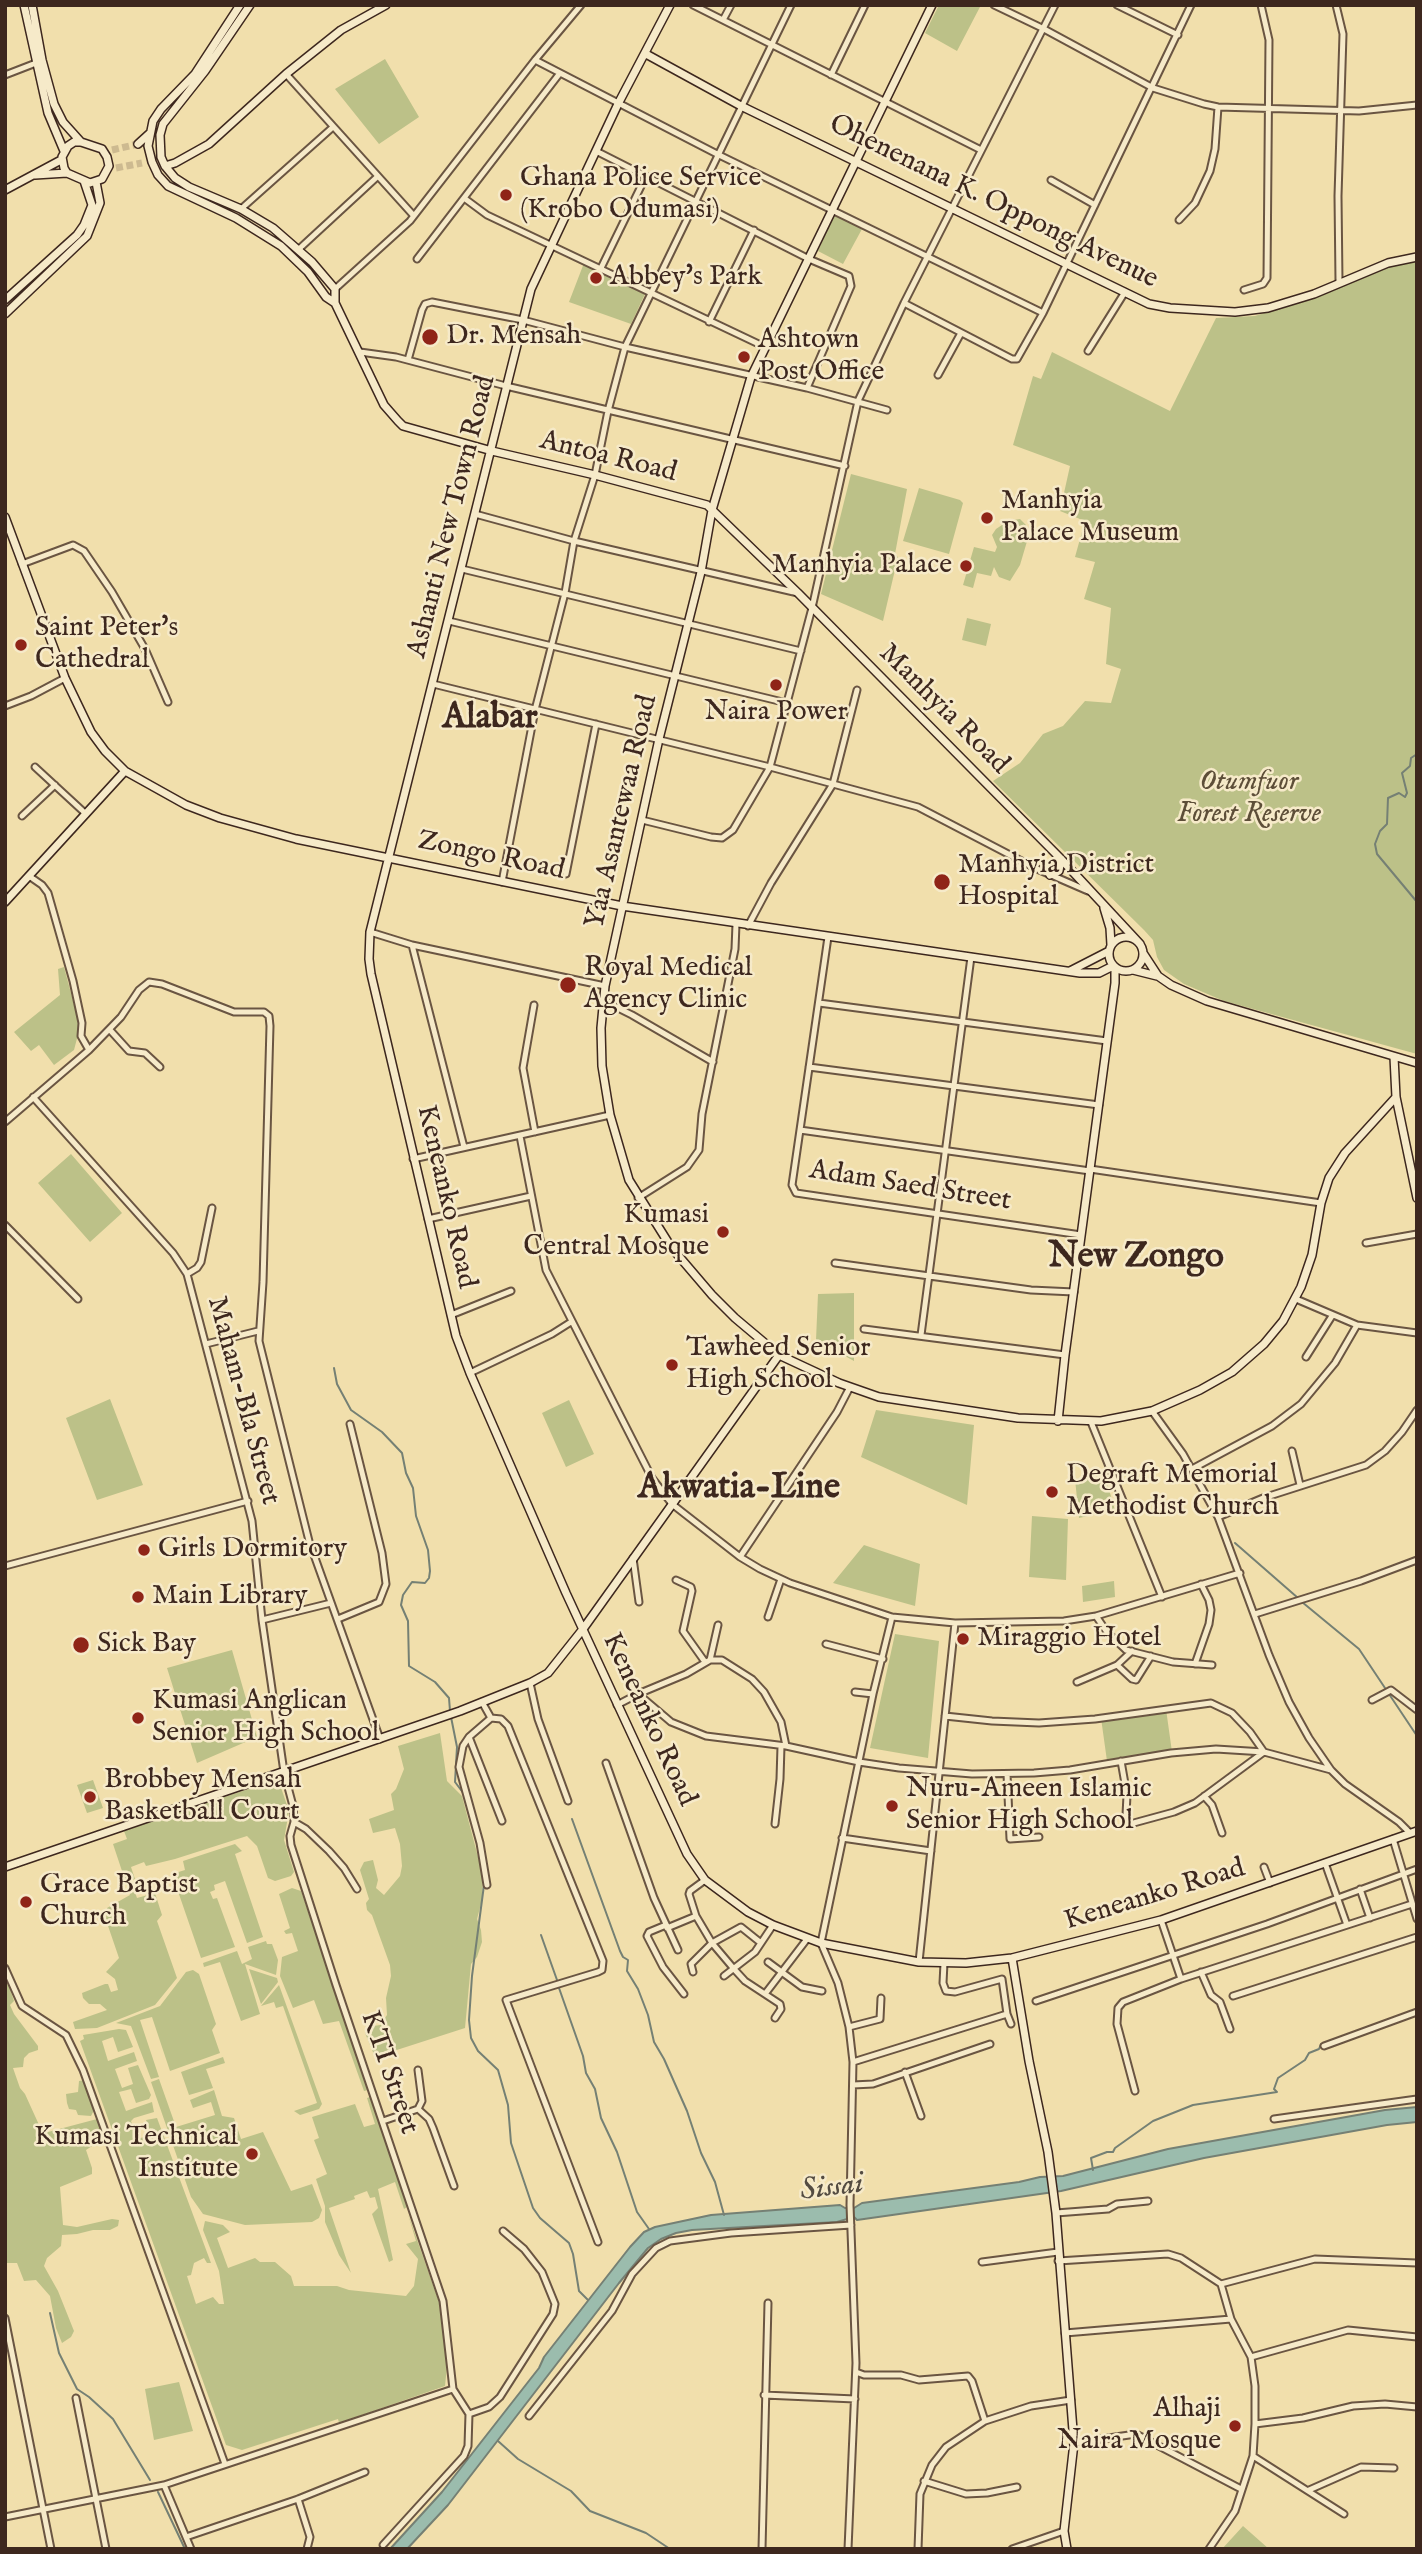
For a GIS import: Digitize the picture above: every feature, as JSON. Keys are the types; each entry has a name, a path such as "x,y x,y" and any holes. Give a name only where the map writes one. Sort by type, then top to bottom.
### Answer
{"street":[{"path":"24,5 48,113 64,151"},
{"path":"32,5 42,60 54,104 63,122 81,142"},
{"path":"240,5 195,74 153,121 149,134 152,162 158,175 168,186 236,218 281,246 308,272 326,297 335,303"},
{"path":"250,5 195,85 163,124 160,148 165,166 175,178 189,187 241,209 299,249 335,289 335,303"},
{"path":"165,166 209,144 286,74 341,30 386,5"},
{"path":"335,289 362,267 414,216 581,5"},
{"name":"Ashanti New Town Road","path":"389,857 531,289 618,104 670,5"},
{"path":"693,5 981,150"},
{"path":"723,20 731,5"},
{"path":"502,882 535,710 565,593 574,541 595,475 625,347 791,5"},
{"path":"831,75 865,5"},
{"name":"Yaa Asantewaa Road","path":"932,5 751,377 712,510 701,572 659,739 605,986 601,1052 610,1115 623,1167 638,1198 671,1247 722,1306 779,1355 879,1397 1018,1418 1091,1422 1152,1411 1200,1390 1248,1360 1283,1321 1296,1299 1312,1255 1321,1203 1329,1178 1345,1153 1396,1097"},
{"path":"994,5 1153,88 1218,107 1341,111 1381,110 1417,105"},
{"path":"642,820 722,838 733,830 770,767 812,608 858,401 904,303 1055,5"},
{"path":"1117,5 1178,35"},
{"path":"904,303 1015,360 1043,313 1191,5"},
{"path":"1244,290 1264,284 1268,278 1269,40 1261,5"},
{"path":"1336,5 1343,34 1339,281"},
{"name":"Ohenenana K. Oppong Avenue","path":"646,54 741,106 1149,304 1170,308 1250,311 1314,294 1339,281 1388,263 1417,257"},
{"path":"535,60 717,154 1043,313"},
{"path":"5,75 36,63"},
{"path":"417,258 560,73"},
{"path":"286,74 414,216"},
{"path":"1180,220 1195,203 1210,171 1215,149 1218,107"},
{"path":"241,209 333,127"},
{"path":"138,144 149,134"},
{"path":"67,173 61,160 64,151 74,142 112,150"},
{"path":"31,176 67,173 84,181 96,182 112,167 102,149"},
{"path":"596,151 809,259 849,276 851,286 807,388"},
{"path":"5,190 61,160"},
{"path":"142,163 152,162"},
{"path":"601,268 646,176"},
{"path":"299,249 377,177"},
{"path":"1051,180 1095,205"},
{"path":"84,181 96,204"},
{"path":"5,314 87,236 96,204 96,182"},
{"path":"464,198 487,215 765,348"},
{"path":"5,300 77,235 96,204"},
{"path":"709,322 754,230"},
{"path":"1088,352 1125,292"},
{"path":"408,360 422,310 430,302 523,320 625,347 807,388 887,410"},
{"name":"Antoa Road","path":"335,303 384,405 403,426 492,451 700,502 712,510"},
{"path":"938,375 961,333"},
{"path":"360,352 408,360 608,411 845,466"},
{"name":"Manhyia Road","path":"712,510 1062,859 1140,944"},
{"path":"475,514 574,541 798,593"},
{"name":"Zongo Road","path":"5,517 7,529 65,678 91,732 104,751 125,771 186,805 220,818 296,839 622,906 1069,971 1099,973 1114,966"},
{"path":"22,564 73,545 84,551 112,592 145,649 168,702"},
{"path":"462,569 800,651"},
{"path":"449,621 788,703"},
{"path":"5,706 65,678"},
{"path":"433,684 770,767 918,807 1049,875 1091,892"},
{"path":"748,926 771,883 833,784 857,690"},
{"path":"566,874 596,724"},
{"path":"35,767 86,814"},
{"path":"5,902 125,771"},
{"path":"22,816 55,785"},
{"name":"Keneanko Road","path":"389,857 370,932 371,974 451,1315 470,1373 617,1705 687,1854 705,1880 748,1912 773,1925 821,1943 919,1962 1013,1962 1161,1920 1413,1832"},
{"path":"1049,875 1059,870 1062,859"},
{"path":"29,876 42,885 47,893 73,981 82,1023 81,1036 89,1050"},
{"path":"1058,1421 1115,983 1108,919 1100,902"},
{"path":"638,1198 687,1167 696,1156 701,1143 702,1114 735,949 736,924"},
{"path":"370,932 412,945 605,986"},
{"path":"828,937 800,1130 1321,1203"},
{"path":"1069,971 1110,948 1119,938 1125,937 1140,944 1158,976 1171,985 1207,1000 1417,1063"},
{"path":"412,945 464,1147"},
{"path":"1115,983 1141,963 1143,953"},
{"path":"921,1335 971,957"},
{"path":"1114,966 1158,976"},
{"path":"5,1122 110,1030 139,990 149,982 162,984 234,1012 264,1012 269,1016 263,1282 258,1331 309,1541 380,1739"},
{"path":"604,1002 632,1015 713,1062"},
{"path":"819,1003 1107,1041"},
{"path":"534,1005 523,1059 524,1083 535,1132"},
{"path":"110,1030 129,1051 145,1054 159,1068"},
{"path":"1394,1057 1396,1097 1417,1198"},
{"path":"809,1067 1099,1105"},
{"name":"Maham-Bla Street","path":"33,1097 173,1253 187,1274 254,1531 262,1620 284,1772"},
{"path":"413,1159 610,1115"},
{"name":"Adam Saed Street","path":"800,1130 792,1185 796,1193 1082,1235"},
{"path":"520,1136 546,1270 652,1478 672,1504 740,1557 781,1579 892,1617 955,1623 1064,1620 1096,1616 1240,1573"},
{"path":"428,1219 531,1196"},
{"path":"187,1274 201,1262 212,1208"},
{"path":"5,1225 78,1298"},
{"path":"1366,1242 1417,1234"},
{"path":"835,1263 1031,1290 1074,1292"},
{"path":"451,1315 511,1291"},
{"path":"1296,1299 1357,1325 1417,1333"},
{"path":"1306,1357 1332,1316"},
{"path":"470,1373 552,1334 571,1322"},
{"path":"1192,1469 1272,1426 1301,1404 1335,1363 1357,1325"},
{"path":"864,1329 1065,1355"},
{"path":"206,1344 258,1331"},
{"path":"6,1866 460,1711 530,1684 548,1673 583,1629 779,1355"},
{"path":"740,1557 830,1423 850,1387"},
{"path":"1219,1517 1300,1485 1355,1470 1376,1459 1402,1432 1417,1410"},
{"path":"1152,1411 1192,1469 1219,1517 1269,1656 1289,1702 1309,1738 1331,1770 1345,1784 1413,1832"},
{"path":"1091,1422 1162,1597"},
{"path":"338,1619 379,1602 386,1584 382,1553 350,1424"},
{"path":"1292,1451 1300,1485"},
{"path":"5,1566 248,1501"},
{"path":"633,1558 639,1602"},
{"path":"1255,1614 1361,1581 1417,1560"},
{"path":"768,1617 781,1579"},
{"path":"676,1580 691,1587 692,1591 683,1631 707,1661"},
{"path":"1195,1664 1211,1611 1201,1584"},
{"path":"262,1620 331,1603"},
{"path":"1096,1616 1120,1647 1151,1656 1212,1665"},
{"path":"848,2549 856,2372 850,2224 853,2062 849,2027 838,1983 821,1943 873,1694 892,1617"},
{"path":"919,1962 955,1623"},
{"path":"707,1661 718,1625"},
{"path":"826,1644 883,1659"},
{"path":"1077,1682 1117,1665 1132,1651"},
{"path":"1117,1665 1136,1680 1151,1656"},
{"path":"617,1705 707,1661 722,1660 752,1679 764,1692 781,1722 783,1746 775,1824"},
{"path":"530,1684 538,1719 568,1801"},
{"path":"855,1692 873,1694"},
{"path":"1372,1700 1389,1692 1417,1710"},
{"path":"638,1694 671,1722 706,1736 783,1746 859,1762 1006,1774 1070,1770 1192,1750 1216,1749 1264,1752 1331,1770"},
{"path":"482,1702 491,1718"},
{"path":"945,1716 1039,1723 1095,1719 1211,1703 1232,1713 1250,1731 1264,1752"},
{"path":"487,1885 480,1843 459,1767 463,1746 469,1737 491,1718 501,1719 512,1734 603,1961 602,1970 598,1972 506,2000 598,2242"},
{"path":"469,1737 502,1821"},
{"path":"1121,1761 1127,1795 1127,1822 1130,1824 1185,1808 1264,1752"},
{"path":"606,1763 654,1898 678,1950"},
{"name":"KTI Street","path":"284,1772 293,1806 294,1822 290,1836 302,1883 443,2301 453,2389"},
{"path":"1006,1774 1010,1839 1040,1837"},
{"path":"1204,1796 1212,1805 1223,1833"},
{"path":"294,1822 306,1829 329,1851 357,1889"},
{"path":"842,1838 931,1850"},
{"path":"1393,1839 1417,1919"},
{"path":"1325,1863 1347,1925"},
{"path":"1264,1867 1270,1883"},
{"path":"1036,2001 1278,1920 1417,1869"},
{"path":"705,1880 689,1894 696,1916 712,1943 745,1981 781,2007 775,2018"},
{"path":"1360,1889 1370,1918"},
{"path":"1135,2091 1119,2033 1118,2008 1132,1998 1201,1972 1412,1904"},
{"path":"684,1994 663,1967 647,1936 649,1932 696,1916"},
{"path":"1161,1920 1181,1979"},
{"path":"724,1976 755,1952 773,1925"},
{"path":"693,1972 691,1964 712,1943 743,1927 761,1944"},
{"path":"1233,1996 1417,1937"},
{"path":"765,1994 807,1939"},
{"path":"768,1962 802,1987 822,1991"},
{"path":"1011,2024 1002,1979 1013,1962"},
{"path":"1013,1962 1052,2174 1056,2213 1074,2443 1064,2531 1067,2549"},
{"path":"944,1963 943,1983 948,1992 1002,1979"},
{"path":"5,1968 22,2006 66,2035 83,2070 225,2464"},
{"path":"1201,1972 1211,1994 1220,2002 1230,2029"},
{"path":"849,2027 880,2019 881,1998"},
{"path":"1324,2046 1417,2012"},
{"path":"853,2062 1007,2014"},
{"path":"853,2085 873,2084 990,2044"},
{"path":"383,2120 418,2109 422,2101 418,2070"},
{"path":"905,2072 921,2116"},
{"path":"1274,2119 1417,2099"},
{"path":"418,2109 429,2119 454,2186"},
{"path":"1056,2213 1108,2209 1117,2204 1148,2201"},
{"path":"529,2416 612,2311 632,2274 656,2248 670,2241 731,2233 850,2224"},
{"path":"469,2414 489,2407 500,2396 553,2314 555,2304 542,2272 524,2249 503,2231"},
{"path":"982,2262 1058,2252"},
{"path":"1059,2261 1168,2254 1181,2258 1222,2284 1231,2319 1251,2357 1255,2386 1255,2424 1253,2456 1236,2511 1209,2549"},
{"path":"1222,2284 1315,2259 1417,2263"},
{"path":"761,2549 768,2303"},
{"path":"5,2318 51,2549"},
{"path":"1065,2333 1231,2319"},
{"path":"1251,2357 1348,2330 1417,2337"},
{"path":"856,2372 876,2376 901,2375 919,2380 968,2376 985,2421"},
{"path":"5,2517 164,2485 453,2389 469,2414 468,2446 464,2456 383,2545"},
{"path":"764,2395 855,2399"},
{"path":"76,2398 106,2549"},
{"path":"918,2549 919,2505 924,2482 932,2465 946,2447 985,2421 1031,2406 1071,2400"},
{"path":"1255,2424 1303,2418 1353,2406 1385,2404 1417,2407"},
{"path":"1074,2443 1136,2434 1241,2489"},
{"path":"1253,2456 1344,2514"},
{"path":"1309,2490 1360,2467 1394,2468"},
{"path":"186,2537 298,2499 365,2472"},
{"path":"924,2482 967,2494 1017,2487"},
{"path":"164,2485 191,2549"},
{"path":"298,2499 310,2538 307,2549"},
{"path":"1012,2549 1064,2531"}],"green space":[{"path":"939,5 981,5 957,51 925,33"},
{"path":"385,59 419,117 379,144 335,89"},
{"path":"834,215 862,229 843,264 818,251"},
{"name":"Otumfuor Forest Reserve","path":"1417,260 1417,1054 1224,1001 1184,984 1164,970 1153,940 1144,930 993,781 1020,763 1043,734 1063,726 1085,701 1111,703 1121,669 1106,664 1111,608 1084,599 1095,562 1075,557 1085,521 1060,511 1070,466 1013,445 1033,376 1041,379 1052,352 1170,411 1216,318 1255,316 1327,292 1357,276"},
{"name":"Abbey's Park","path":"584,263 645,294 631,324 569,302"},
{"path":"851,474 907,489 895,554 898,557 883,621 821,594"},
{"path":"919,488 963,503 949,554 903,541"},
{"path":"1020,519 1026,525 1028,538 1020,565 1010,581 999,577 994,567 991,576 977,573 973,588 963,585 974,547 995,552 997,547 992,535 996,529 1008,521"},
{"path":"967,618 991,624 986,646 962,640"},
{"path":"64,967 80,1027 74,1050 54,1065 39,1045 31,1051 14,1032 60,995 58,969"},
{"path":"71,1154 122,1213 90,1242 38,1183"},
{"path":"854,1293 854,1361 816,1340 818,1294"},
{"path":"110,1399 143,1485 97,1500 66,1418"},
{"path":"569,1400 594,1454 566,1467 542,1413"},
{"path":"876,1410 974,1425 967,1505 861,1457"},
{"path":"1105,1476 1115,1510 1079,1518 1075,1479"},
{"path":"1032,1516 1068,1519 1066,1580 1029,1577"},
{"path":"864,1545 920,1564 915,1606 833,1583"},
{"path":"1114,1581 1115,1597 1083,1602 1082,1586"},
{"path":"895,1634 939,1641 928,1758 870,1748"},
{"path":"232,1650 257,1737 197,1763 167,1668"},
{"path":"1166,1709 1172,1752 1107,1761 1101,1718"},
{"path":"440,1733 447,1781 462,1796 483,1876 482,1900 477,1919 482,1942 477,1957 471,1964 465,2028 375,2057 365,2033 367,2027 380,2025 387,2015 386,1998 391,1976 390,1965 372,1915 367,1910 366,1903 369,1899 360,1870 364,1862 373,1860 378,1880 376,1888 384,1895 400,1876 402,1866 395,1828 373,1833 369,1819 394,1810 391,1794 396,1789 404,1769 398,1746"},
{"path":"278,1779 289,1811 284,1840 294,1872 291,1876 275,1881 268,1878 257,1846 247,1836 175,1859 146,1866 144,1862 131,1867 135,1879 131,1881 137,1898 155,1893 162,1915 157,1921 177,1978 155,2005 97,2028 75,2029 73,2022 107,2010 100,2004 89,2004 82,1993 105,1984 108,1984 111,1992 118,1990 115,1979 106,1972 119,1958 106,1920 107,1908 130,1895 113,1844 127,1839 124,1831"},
{"name":"Brobbey Mensah Basketball Court","path":"93,1780 103,1808 87,1813 77,1785"},
{"path":"235,1844 242,1851 235,1854 263,1937 247,1943 225,1881 214,1885 215,1890 210,1892 213,1899 217,1898 235,1947 201,1958 172,1874 185,1870 183,1861"},
{"path":"292,1888 301,1891 368,2090 364,2091 339,2021 323,2024 314,2000 293,2008 280,1976 282,1957 298,1951 292,1933 286,1934 284,1931 290,1928 279,1894"},
{"path":"266,1941 267,1944 272,1944 278,1960 276,1975 245,1964 260,2014 241,2021 220,1962 204,1967 203,1963 237,1951 242,1964 252,1959 248,1947"},
{"path":"249,1969 277,1978 278,1982 261,2004"},
{"path":"193,1970 199,1974 216,2024 212,2030 220,2053 170,2071 152,2017 140,2020 159,2077 151,2079 131,2026 116,2023 160,2006 186,1972"},
{"path":"5,1981 14,2001 10,2005 14,2014 38,2046 38,2050 24,2058 23,2067 13,2068 40,2127 48,2132 97,2119 104,2138 86,2150 92,2174 60,2187 63,2225 77,2227 112,2219 119,2220 118,2226 110,2230 62,2235 61,2246 47,2258 44,2266 58,2291 74,2331 71,2337 62,2343 56,2328 50,2296 36,2280 24,2281 17,2263 5,2263"},
{"path":"279,1985 322,2104 319,2109 300,2115 294,2111 317,2103 283,2006 276,2008 274,2002 261,2006"},
{"path":"126,2030 133,2047 118,2052 113,2037 102,2041 108,2061 134,2052 137,2061 115,2069 122,2088 133,2084 128,2068 138,2065 151,2095 149,2099 136,2103 131,2089 119,2092 126,2111 152,2102 154,2112 131,2121 137,2139 151,2135 146,2120 157,2118 211,2263 207,2263 204,2258 194,2263 191,2275 187,2276 196,2304 213,2297 219,2304 224,2304 219,2271 203,2230 205,2221 223,2225 230,2232 217,2238 228,2268 255,2258 260,2262 275,2262 291,2276 294,2286 337,2286 349,2290 406,2296 414,2286 418,2259 406,2244 416,2241 408,2214 439,2302 447,2366 445,2386 339,2423 338,2419 242,2450 226,2445 80,2041 84,2039 83,2035"},
{"path":"223,2057 225,2063 206,2069 213,2088 189,2095 181,2072"},
{"path":"159,2079 176,2127 215,2115 211,2102 193,2108 190,2100 214,2090 222,2116 234,2118 241,2139 263,2132 291,2191 312,2184 322,2210 319,2218 312,2222 245,2225 203,2214 191,2197 151,2082"},
{"path":"85,2080 93,2098 94,2110 91,2116 78,2115 76,2110 69,2109 67,2103 66,2094 78,2092 79,2081"},
{"path":"370,2097 407,2207 404,2209 395,2182 378,2189 393,2260 389,2262 372,2214 378,2208 375,2197 370,2198 367,2191 354,2196 355,2199 329,2208 351,2273 339,2255 325,2222 325,2206 316,2179 327,2174 314,2140 319,2138 312,2117 355,2104 364,2127 375,2124 367,2098"},
{"path":"179,2382 193,2431 154,2440 145,2389"},
{"path":"1243,2526 1269,2549 1222,2549"}],"shaded area":[{"path":"1417,2107 1417,2122 1204,2158 1061,2191 857,2220 854,2217 837,2222 692,2230 661,2239 648,2248 619,2283 448,2505 407,2549 390,2549 442,2492 630,2247 644,2232 655,2227 711,2215 840,2205 854,2208 862,2203 1063,2176 1168,2149 1385,2110"}],"waterway":[{"path":"1417,744 1417,749"},
{"path":"1417,754 1411,758 1410,766 1402,773 1407,793 1405,797 1399,793 1388,798 1387,824 1380,831 1375,844 1377,854 1417,902"},
{"path":"334,1368 337,1384 351,1410 382,1432 402,1453 406,1473 413,1488 416,1516 428,1550 430,1571 425,1583 412,1582 403,1595 401,1605 408,1621 409,1666 435,1682 449,1698 450,1711"},
{"path":"1235,1543 1298,1598"},
{"path":"1302,1602 1359,1649 1417,1736"},
{"path":"451,1717 457,1747 455,1782 464,1794 471,1822"},
{"path":"572,1819 620,1951 628,1960 627,1971 638,1989 648,2015 654,2042 687,2111 701,2153 715,2182 724,2215"},
{"path":"484,1885 472,1976 469,2020 471,2038 478,2051 498,2070 508,2105 511,2143 533,2208 540,2218 569,2243 579,2291 588,2300"},
{"path":"541,1935 557,1980"},
{"path":"559,1988 583,2056 586,2073 595,2089 601,2118 617,2152 637,2212 649,2229"},
{"path":"1093,2170 1091,2158 1113,2152 1153,2121 1193,2105 1277,2092 1274,2089 1278,2078 1305,2060 1309,2053 1319,2049 1321,2044"},
{"path":"50,2313 59,2353 77,2389 113,2419 150,2480"},
{"path":"498,2441 518,2459 571,2491 590,2511 646,2533 670,2549"},
{"path":"158,2492 185,2549"}],"tunnel":[{"path":"112,150 138,144"},
{"path":"116,168 142,163"}],"place":[{"name":"Ghana Police Service (Krobo Odumasi)","path":"506,195"},
{"name":"Abbey's Park","path":"596,278"},
{"name":"Dr. Mensah","path":"430,337"},
{"name":"Ashtown Post Office","path":"744,357"},
{"name":"Manhyia Palace Museum","path":"987,518"},
{"name":"Manhyia Palace","path":"966,566"},
{"name":"Saint Peter's Cathedral","path":"21,645"},
{"name":"Naira Power","path":"776,685"},
{"name":"Manhyia District Hospital","path":"942,882"},
{"name":"Royal Medical Agency Clinic","path":"568,985"},
{"name":"Kumasi Central Mosque","path":"723,1232"},
{"name":"Tawheed Senior High School","path":"672,1365"},
{"name":"Degraft Memorial Methodist Church","path":"1052,1492"},
{"name":"Girls Dormitory","path":"144,1550"},
{"name":"Main Library","path":"138,1597"},
{"name":"Miraggio Hotel","path":"963,1639"},
{"name":"Sick Bay","path":"81,1645"},
{"name":"Kumasi Anglican Senior High School","path":"138,1718"},
{"name":"Brobbey Mensah Basketball Court","path":"90,1797"},
{"name":"Nuru-Ameen Islamic Senior High School","path":"892,1806"},
{"name":"Grace Baptist Church","path":"26,1902"},
{"name":"Kumasi Technical Institute","path":"252,2154"},
{"name":"Alhaji Naira Mosque","path":"1235,2426"}],"district":[{"name":"Alabar","path":"490,720"},
{"name":"New Zongo","path":"1136,1259"},
{"name":"Akwatia-Line","path":"739,1490"}],"water label":[{"name":"Sissai","path":"832,2189"}]}
